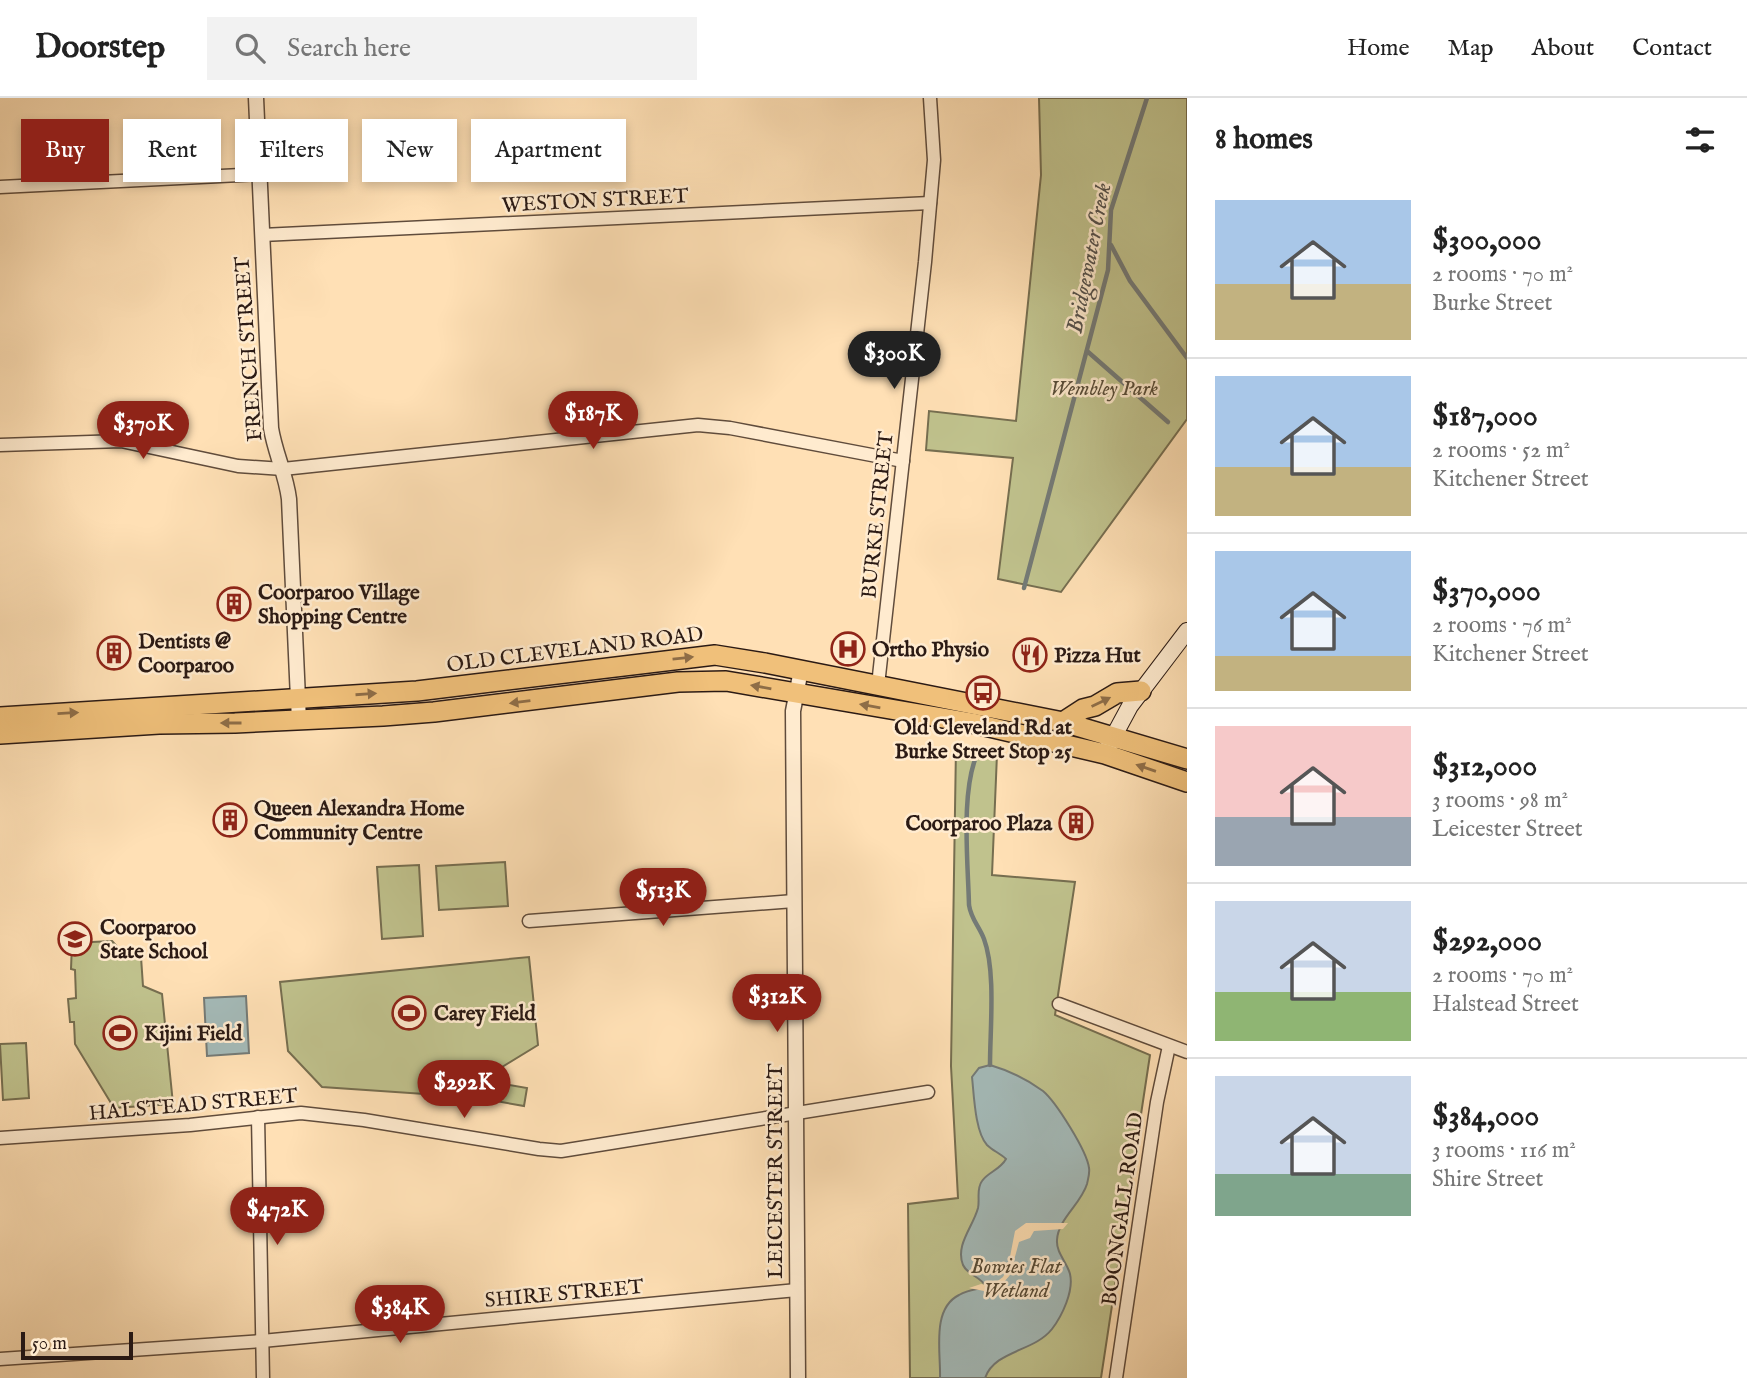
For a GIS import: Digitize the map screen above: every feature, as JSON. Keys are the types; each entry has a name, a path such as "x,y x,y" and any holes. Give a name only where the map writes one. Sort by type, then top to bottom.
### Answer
{"highway":[{"name":"OLD CLEVELAND ROAD","path":"0,717 417,691 715,655 1063,722 1187,759"},
{"path":"0,734 166,723 299,721 435,712 697,681 726,681 972,723 1105,754 1187,782"},
{"path":"1063,722 1117,693 1141,691"}],"main road":[{"path":"1105,754 1113,735 1141,691 1187,631"}],"street":[{"name":"FRENCH STREET","path":"256,98 257,119"},
{"name":"BURKE STREET","path":"878,685 934,160 930,98"},
{"path":"0,187 235,175"},
{"name":"FRENCH STREET","path":"260,182 271,428 289,499 299,721"},
{"name":"WESTON STREET","path":"262,234 930,203"},
{"path":"0,445 121,441 238,466 283,469 698,425 730,428 903,461"},
{"name":"LEICESTER STREET","path":"798,1378 793,711 801,670"},
{"path":"529,921 794,901"},
{"path":"1059,1004 1187,1052"},
{"name":"BOONGALL ROAD","path":"1116,1378 1157,1102 1169,1046"},
{"name":"HALSTEAD STREET","path":"0,1138 183,1125 301,1113 365,1120 561,1151 928,1092"},
{"path":"258,1117 262,1378"},
{"name":"SHIRE STREET","path":"0,1359 262,1341 797,1290"}],"green space":[{"name":"Wembley Park","path":"1039,98 1187,98 1187,419 1061,592 998,579 1013,458 926,450 929,411 1016,421 1041,175"},
{"name":"Bowies Flat Wetland","path":"956,746 997,754 992,875 1075,882 1055,1015 1150,1055 1101,1378 910,1378 908,1204 958,1198 951,1066"},
{"path":"505,862 508,906 439,910 436,866"},
{"path":"419,865 423,936 382,939 377,867"},
{"name":"Kijini Field","path":"112,941 121,951 141,957 143,986 162,994 173,1104 114,1108 75,1044 74,1022 70,1022 68,999 76,998 75,970 71,969 72,943"},
{"name":"Carey Field","path":"529,957 538,1045 481,1080 527,1088 524,1106 473,1097 475,1084 454,1096 322,1087 288,1051 280,982"},
{"path":"26,1043 29,1098 3,1100 0,1044"}],"water":[{"path":"246,996 249,1053 207,1056 204,998"},
{"path":"990,1065 1024,1079 1049,1097 1083,1150 1089,1176 1084,1191 1058,1232 1058,1249 1069,1270 1071,1281 1066,1303 1052,1329 1044,1337 997,1362 985,1378 940,1378 939,1332 944,1310 959,1295 986,1287 965,1269 961,1250 976,1215 980,1184 1006,1159 983,1139 976,1113 972,1077 979,1068"}],"pier":[{"path":"1026,1223 1068,1223 1063,1229 1034,1231 1030,1238 1019,1242 1010,1275 998,1289 989,1292 969,1288 981,1284 991,1286 1003,1277 1008,1267 1015,1231"}],"waterway":[{"name":"Bridgewater Creek","path":"1024,588 1108,270 1111,210 1147,98"},
{"path":"1111,245 1130,281 1187,358"},
{"path":"1087,351 1168,422"},
{"name":"Bridgewater Creek","path":"979,750 973,766 967,804 969,905 984,939 990,967 990,1065"}],"place":[{"name":"Coorparoo Village Shopping Centre","path":"234,604"},
{"name":"Ortho Physio","path":"848,649"},
{"name":"Dentists @ Coorparoo","path":"114,653"},
{"name":"Pizza Hut","path":"1030,655"},
{"name":"Old Cleveland Rd at Burke Street Stop 25","path":"983,693"},
{"name":"Queen Alexandra Home Community Centre","path":"230,820"},
{"name":"Coorparoo Plaza","path":"1076,823"},
{"name":"Coorparoo State School","path":"75,939"},
{"name":"Carey Field","path":"409,1013"},
{"name":"Kijini Field","path":"120,1033"}]}
